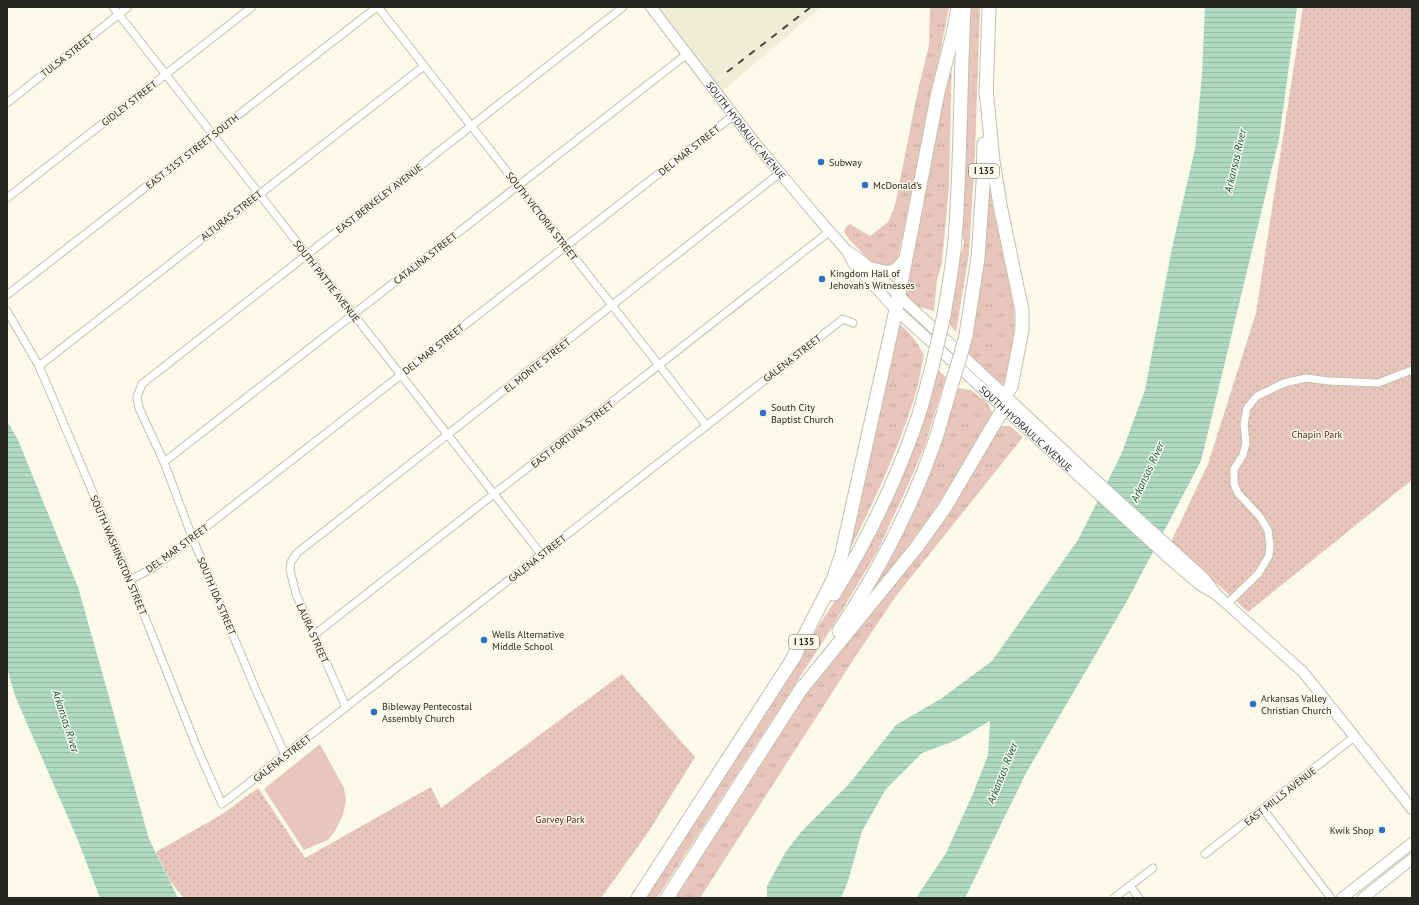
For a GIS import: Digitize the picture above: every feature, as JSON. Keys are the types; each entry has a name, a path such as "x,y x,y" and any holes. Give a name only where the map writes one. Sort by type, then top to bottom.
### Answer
{"highway":[{"path":"791,662 833,580 842,553 899,296 938,92 953,34 958,7"},
{"name":"I 135","path":"638,898 791,662 842,580 874,524 917,420 932,367 950,281 955,233 960,151 964,7"},
{"name":"I 135","path":"667,898 849,616 871,579 895,534 936,436 966,335 978,258 983,184 989,7"},
{"path":"986,88 993,161 1000,205 1022,311 1022,330 1011,387 1005,395 999,398 988,394"},
{"path":"872,269 885,273 892,272 899,269 905,260"},
{"path":"800,692 916,548 944,509 1003,409 1005,395"}],"street":[{"name":"SOUTH PATTIE AVENUE","path":"113,7 542,554"},
{"name":"TULSA STREET","path":"7,103 128,7"},
{"name":"GIDLEY STREET","path":"7,198 252,7"},
{"name":"SOUTH VICTORIA STREET","path":"378,7 706,425"},
{"name":"EAST 31ST STREET SOUTH","path":"7,295 378,7"},
{"name":"EAST BERKELEY AVENUE","path":"139,391 142,384 146,380 623,7"},
{"name":"SOUTH HYDRAULIC AVENUE","path":"651,7 780,174 847,251 854,263 896,310 1003,409 1086,478 1176,558 1200,585 1217,595 1303,672 1412,809"},
{"name":"CATALINA STREET","path":"164,462 687,54"},
{"name":"ALTURAS STREET","path":"39,366 424,66"},
{"name":"DEL MAR STREET","path":"130,580 150,569 192,537 734,115"},
{"name":"EL MONTE STREET","path":"294,557 309,543 447,434 780,174"},
{"name":"EAST FORTUNA STREET","path":"314,635 830,232"},
{"name":"SOUTH HYDRAULIC AVENUE","path":"847,251 859,257 1005,395 1086,478"},
{"name":"SOUTH WASHINGTON STREET","path":"7,310 39,366 130,580 198,750 222,804"},
{"name":"GALENA STREET","path":"222,804 843,319 853,323"},
{"path":"1227,604 1258,574 1269,556 1270,545 1268,530 1260,517 1238,494 1234,484 1234,469 1243,455 1246,443 1244,424 1247,408 1257,396 1284,383 1306,378 1378,383 1412,370"},
{"name":"SOUTH IDA STREET","path":"139,391 137,397 139,408 164,462 192,537 285,755"},
{"name":"LAURA STREET","path":"294,557 290,566 296,594 346,707"},
{"name":"EAST MILLS AVENUE","path":"1204,854 1354,737"},
{"path":"1263,809 1330,898"},
{"path":"1342,898 1412,843"},
{"path":"1363,898 1412,859"},
{"path":"1114,898 1153,868"},
{"path":"1130,886 1138,898"}],"shaded area":[{"path":"650,7 821,7 718,95"}],"green space":[{"path":"930,7 949,7 898,257 896,263 886,268 872,263 844,232 845,228 850,224 870,236 888,222 895,206 916,99 929,45"},
{"path":"968,7 980,7 975,151 969,254 956,332 947,322 956,274 964,243 960,222"},
{"name":"Chapin Park","path":"1303,7 1412,7 1412,480 1248,612 1171,542 1208,464 1256,313"},
{"path":"952,53 949,186 942,262 937,280 934,311 916,306 902,295"},
{"path":"989,185 1010,281 1014,312 1013,345 1010,362 1003,385 966,355"},
{"path":"898,323 913,338 924,355 919,378 913,402 890,462 845,559"},
{"path":"936,368 946,377 925,445 878,550 831,629 657,898 644,898 843,588"},
{"path":"958,388 971,390 988,404 993,414 946,493 873,592 871,590 941,439"},
{"path":"1010,426 1023,437 896,596 700,898 674,898 813,681 998,427"},
{"name":"Garvey Park","path":"622,674 695,757 649,831 601,898 184,898 170,881 156,852 221,815 258,788 305,858 431,787 441,808"},
{"path":"320,744 344,788 346,800 343,815 335,831 328,840 304,850 264,789"}],"water":[{"name":"Arkansas River","path":"1205,7 1297,7 1279,139 1201,461 1127,601 1026,773 965,898 916,898 946,853 972,796 988,755 990,721 957,740 922,753 886,789 862,831 848,881 841,898 767,898 767,886 785,853 801,832 849,784 896,725 942,698 992,661 1078,540 1120,457 1145,390 1172,248 1195,149 1202,74"},
{"name":"Arkansas River","path":"7,421 18,440 78,587 149,839 178,898 100,898 77,838 15,696 7,668"}],"railway":[{"path":"727,72 811,7"}],"place":[{"name":"Subway","path":"821,162"},
{"name":"McDonald's","path":"865,185"},
{"name":"Kingdom Hall of Jehovah's Witnesses","path":"822,279"},
{"name":"South City Baptist Church","path":"763,413"},
{"name":"Wells Alternative Middle School","path":"484,640"},
{"name":"Arkansas Valley Christian Church","path":"1253,704"},
{"name":"Bibleway Pentecostal Assembly Church","path":"374,712"},
{"name":"Kwik Shop","path":"1382,830"}]}
